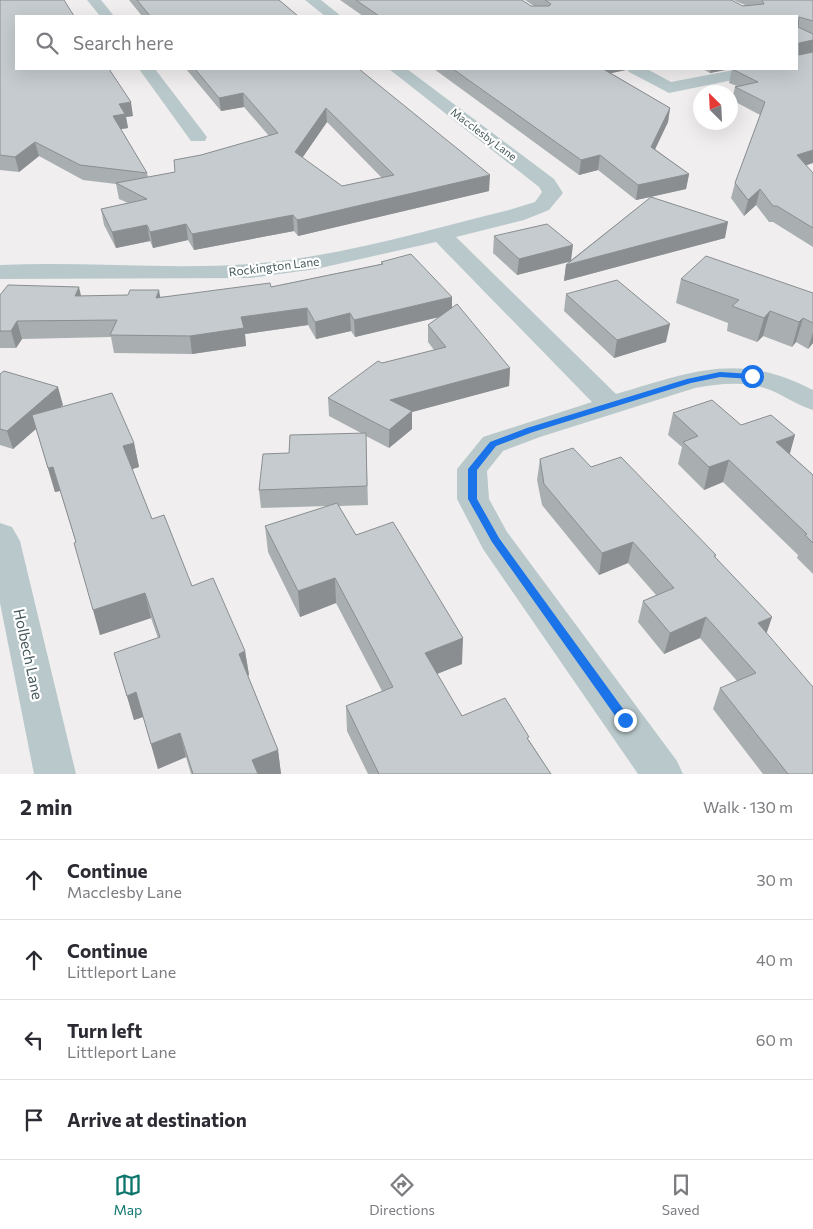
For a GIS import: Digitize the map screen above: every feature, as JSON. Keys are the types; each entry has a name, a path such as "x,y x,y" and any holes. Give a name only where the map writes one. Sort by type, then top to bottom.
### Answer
{"street":[{"path":"94,0 105,15"},
{"path":"312,0 333,15"},
{"path":"147,70 198,136"},
{"name":"Macclesby Lane","path":"398,70 547,183 553,193 542,206"},
{"path":"637,70 669,88 757,70"},
{"name":"Rockington Lane","path":"0,272 48,270 190,273 251,271 338,258 516,215 542,206"},
{"path":"440,233 611,405"},
{"path":"662,774 495,540 473,499 472,469 493,444 530,430 611,405 690,381 720,375 760,378 785,386 813,401"},
{"name":"Holbech Lane","path":"0,535 6,551 55,774"}],"building":[{"path":"0,0 64,0 73,15 15,15 15,70 110,70 131,102 119,104 125,114 113,116 147,173 80,165 35,142 15,157 0,155"},
{"path":"137,0 279,0 297,15 149,15"},
{"path":"356,0 522,0 531,6 549,6 551,4 545,0 731,0 743,6 764,4 762,0 813,0 813,21 799,17 798,27 798,15 378,15"},
{"path":"798,27 813,34 813,40 799,43 799,55 813,52 813,150 797,155 813,173 813,228 777,206 773,206 760,189 748,200 735,183 765,102 738,88 738,86 758,82 734,70 798,70"},
{"path":"196,70 360,70 490,175 297,220 293,215 192,234 186,224 150,232 147,225 112,232 101,209 147,199 116,183 175,172 174,160 201,155 278,133 243,93 219,98","holes":["326,108 394,175 342,186 295,152"]},
{"path":"454,70 605,70 670,108 651,147 689,174 638,185 600,155 581,160"},
{"path":"651,197 728,222 566,265"},
{"path":"547,224 573,245 519,259 494,236"},
{"path":"411,254 452,297 354,320 350,313 315,322 307,308 241,317 244,328 190,336 110,335 117,320 17,321 11,331 0,331 0,295 8,285 79,287 75,296 128,295 130,290 159,290 156,298 270,283 271,287 383,264 381,262"},
{"path":"706,256 813,293 813,323 803,318 799,322 770,311 764,318 732,306 739,300 681,279"},
{"path":"617,280 670,324 617,340 566,294"},
{"path":"457,304 510,368 390,400 412,411 389,430 328,398 378,361 382,363 446,347 428,325"},
{"path":"4,371 58,387 7,431 0,429 0,374"},
{"path":"112,393 134,443 123,446 152,519 164,515 192,586 213,578 245,651 239,654 278,750 252,760 258,774 193,774 180,733 151,744 136,692 127,696 114,653 160,637 145,593 93,610 74,543 76,542 53,467 48,468 32,415"},
{"path":"712,400 741,425 771,415 795,435 776,442 813,475 813,543 805,535 807,534 729,460 709,467 683,442 698,436 673,413"},
{"path":"366,433 367,486 259,490 263,454 289,453 290,435"},
{"path":"573,448 591,467 621,457 716,555 714,556 772,617 758,623 813,687 813,774 788,774 720,688 756,673 706,617 670,633 643,601 674,588 633,542 602,553 544,484 540,459"},
{"path":"337,503 356,535 393,522 463,638 425,653 462,716 505,698 529,737 527,738 551,774 379,774 346,706 393,687 335,578 298,591 265,526"}],"route":[{"path":"625,720 495,540 473,499 472,469 493,444 530,430 690,381 720,375 752,376"}]}
